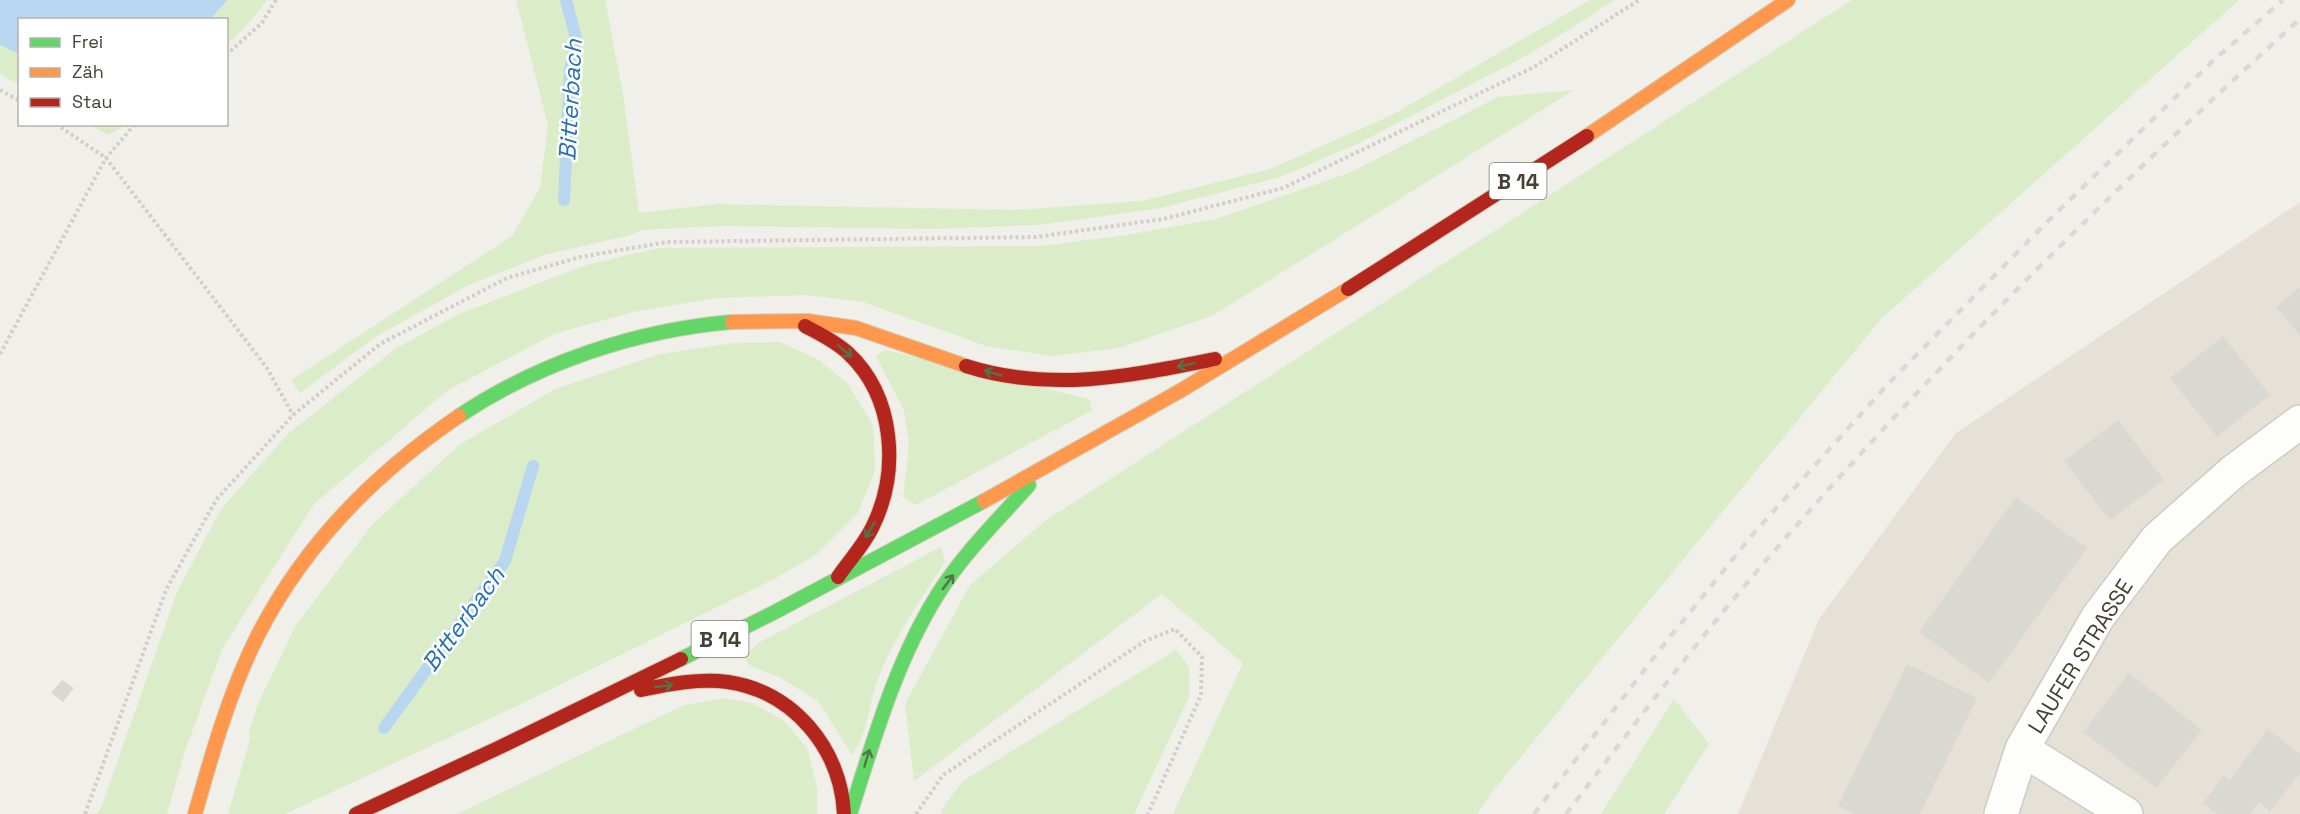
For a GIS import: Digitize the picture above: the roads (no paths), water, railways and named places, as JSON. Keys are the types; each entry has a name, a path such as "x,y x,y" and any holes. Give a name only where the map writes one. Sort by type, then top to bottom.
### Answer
{"main road":[{"name":"B 14","path":"356,814 607,697 834,582 1044,468 1243,353 1443,231 1640,102 1788,0"},
{"path":"195,814 212,751 243,665 287,584 314,547 343,512 376,479 420,442 477,403 527,376 613,343 658,332 749,321 795,321 868,330 1004,377 1046,382 1089,382 1133,376 1243,353"},
{"path":"795,321 843,350 865,373 880,404 890,448 889,474 884,498 873,527 834,582"},
{"path":"850,814 884,706 900,664 919,627 940,592 971,551 1044,468"},
{"path":"607,697 653,687 698,682 729,682 759,691 786,705 809,726 827,750 839,778 844,814"}],"street":[{"name":"LAUFER STRASSE","path":"2001,814 2022,749 2098,617 2157,539 2234,471 2300,422"},
{"name":"LAUFER STRASSE","path":"2022,749 2126,814"}],"water":[{"path":"0,0 227,0 212,18 18,18 18,54 0,45"}],"waterway":[{"name":"Bitterbach","path":"564,200 570,71 576,38 566,0"},
{"name":"Bitterbach","path":"384,728 505,561 533,466"}],"railway":[{"path":"1534,814 1662,647 1753,534 1888,384 2048,221 2215,59 2283,0"},
{"path":"1566,814 1749,581 1901,410 2096,211 2300,19"}]}
